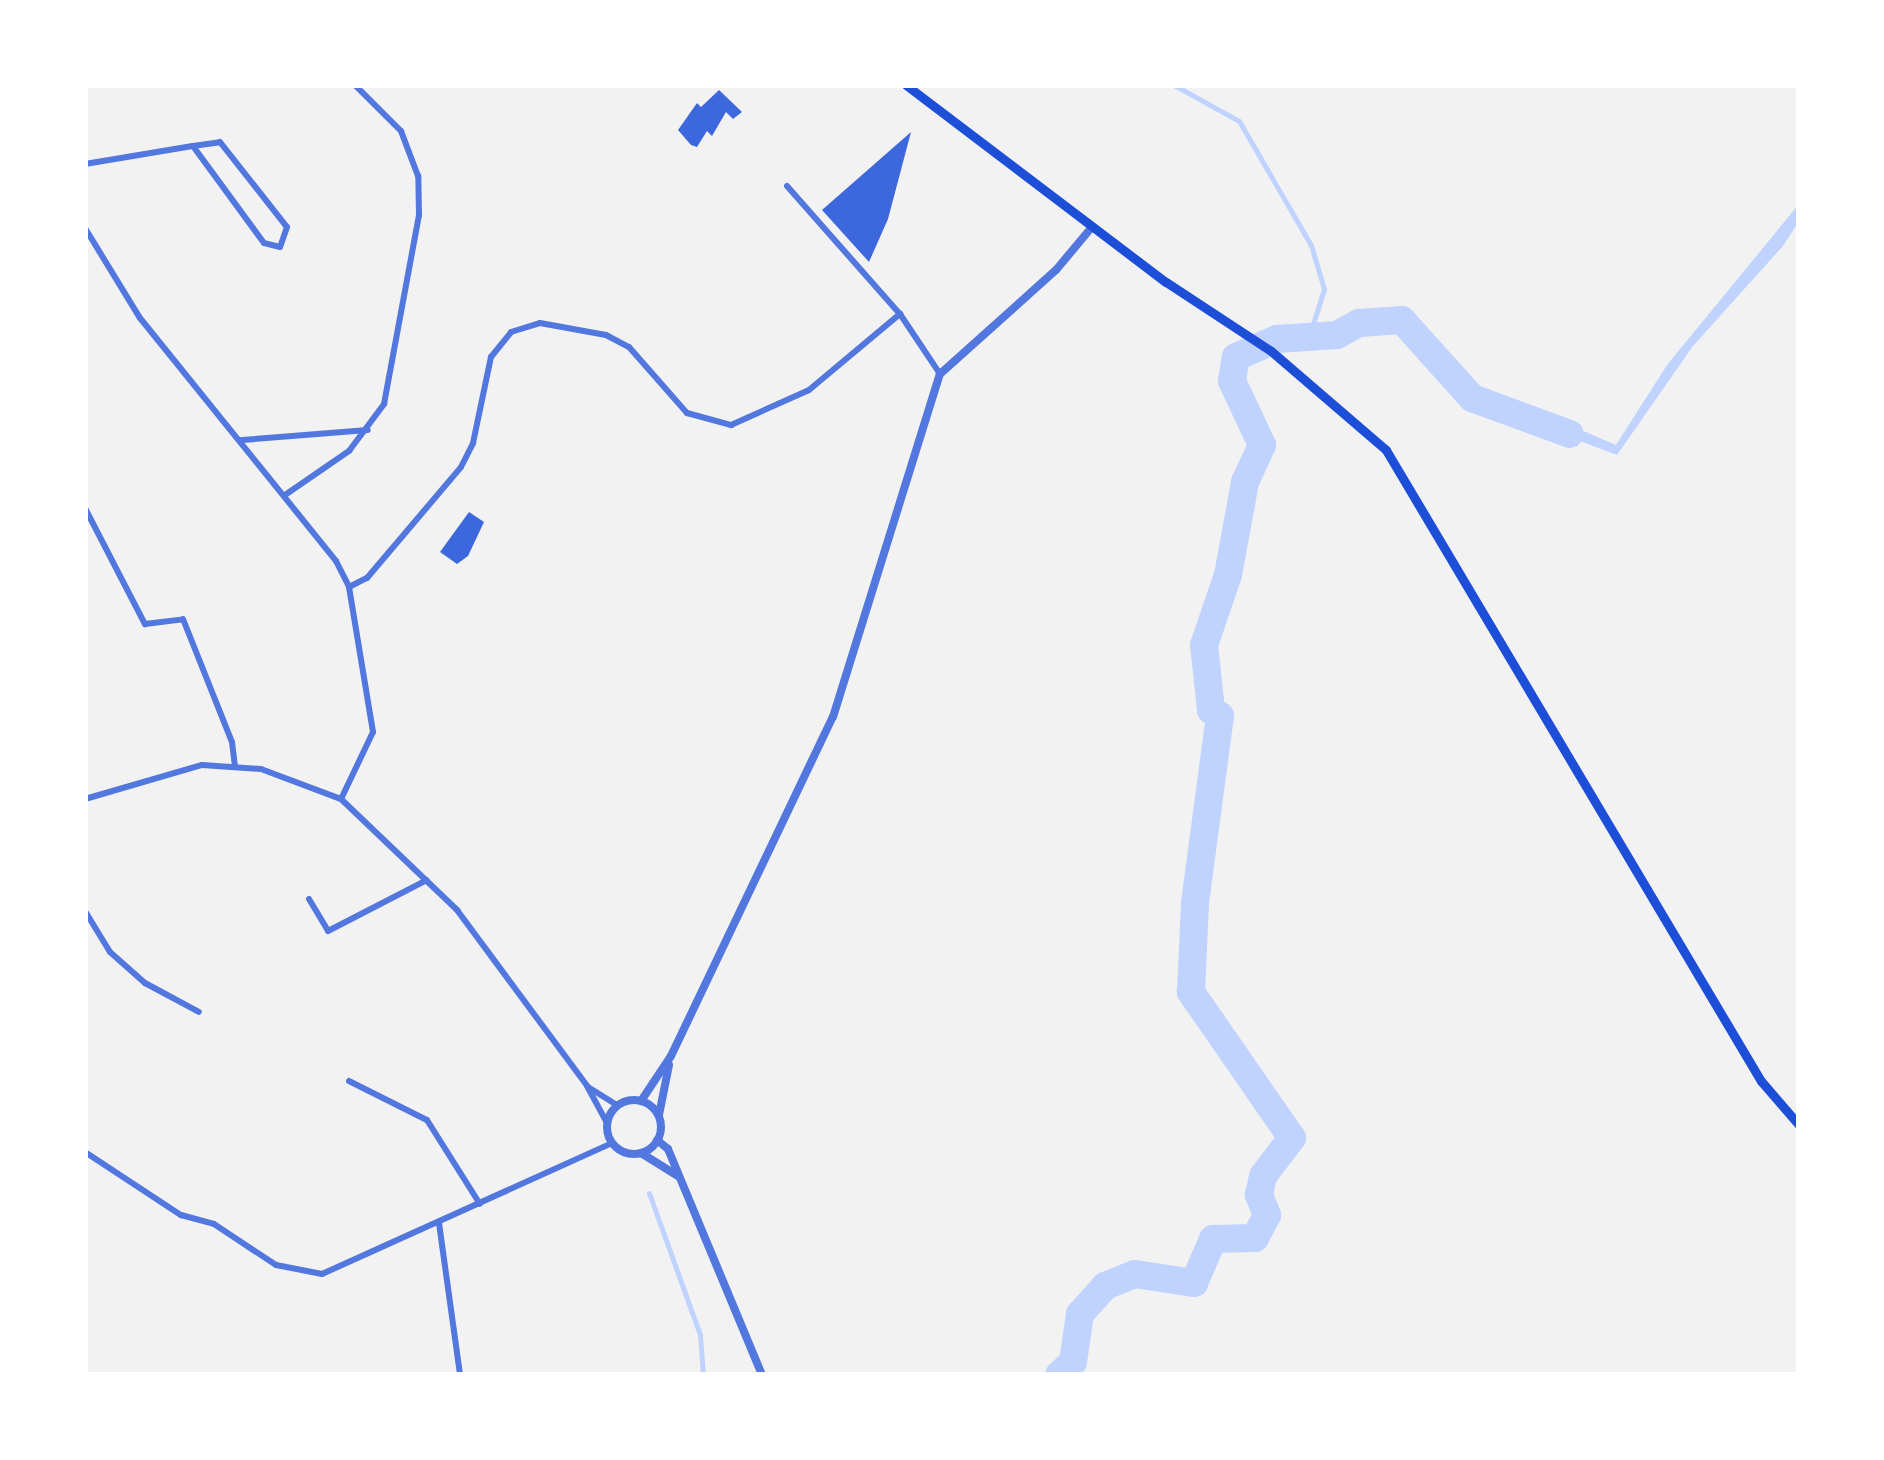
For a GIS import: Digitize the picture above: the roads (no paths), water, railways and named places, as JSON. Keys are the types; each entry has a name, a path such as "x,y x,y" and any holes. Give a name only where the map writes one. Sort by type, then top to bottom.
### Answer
{"main road":[{"path":"906,85 1092,226 1270,350 1386,450 1761,1080 1799,1125"}],"street":[{"path":"285,496 370,430 384,404 420,194 401,132 355,85"},
{"path":"85,164 193,146 220,142 287,226 280,247 264,243 193,146"},
{"path":"787,186 900,314 940,374"},
{"path":"587,1086 617,1106 641,1101 671,1056 832,718 940,374 1056,270 1092,226"},
{"path":"85,228 140,318 285,496 349,587 373,732 341,798"},
{"path":"349,587 367,578 461,467 473,443 491,357 511,332 540,323 606,335 629,347 687,413 731,425 808,390 900,314"},
{"path":"241,440 370,430"},
{"path":"85,508 145,624 183,619 235,766"},
{"path":"85,798 172,770 235,766 286,775 341,798 428,880 587,1086 607,1123 612,1143"},
{"path":"309,899 328,931 428,880"},
{"path":"85,911 110,952 145,983 199,1012"},
{"path":"641,1152 657,1140 671,1056"},
{"path":"348,1081 427,1120 480,1204"},
{"path":"641,1101 659,1118"},
{"path":"607,1123 617,1106"},
{"path":"657,1140 668,1148 682,1179 762,1375"},
{"path":"85,1152 181,1215 214,1224 276,1264 322,1274 612,1143 641,1152 682,1179"},
{"path":"439,1223 460,1375"}],"water":[{"path":"1799,204 1799,221 1783,246 1693,346 1617,455 1516,417 1463,406 1407,326 1354,327 1321,344 1285,346 1256,329 1277,339 1337,335 1359,323 1402,320 1472,398 1537,422 1544,414 1616,445 1667,365"},
{"path":"1240,345 1244,357 1236,357 1232,381 1262,445 1245,482 1228,575 1204,645 1204,668 1220,716 1195,903 1192,992 1234,1062 1292,1138 1263,1176 1259,1195 1267,1215 1255,1238 1246,1242 1213,1239 1194,1283 1135,1274 1105,1286 1080,1314 1073,1362 1052,1375 1068,1358 1077,1309 1093,1287 1134,1270 1186,1277 1199,1266 1201,1242 1213,1230 1246,1239 1253,1233 1260,1219 1254,1184 1266,1158 1285,1142 1179,982 1191,952 1199,793 1216,720 1198,669 1200,636 1228,560 1233,482 1257,448 1225,374"}],"waterway":[{"path":"1174,85 1239,121 1311,245 1324,289 1309,337"},
{"path":"1059,1375 1073,1362 1080,1314 1105,1286 1135,1274 1194,1283 1213,1239 1255,1238 1267,1215 1259,1195 1263,1176 1292,1138 1191,992 1195,903 1220,716 1211,710 1204,645 1228,575 1245,482 1262,445 1232,381 1236,357 1277,339 1337,335 1359,323 1402,320 1472,398 1570,434"},
{"path":"649,1193 700,1335 703,1375"}]}
